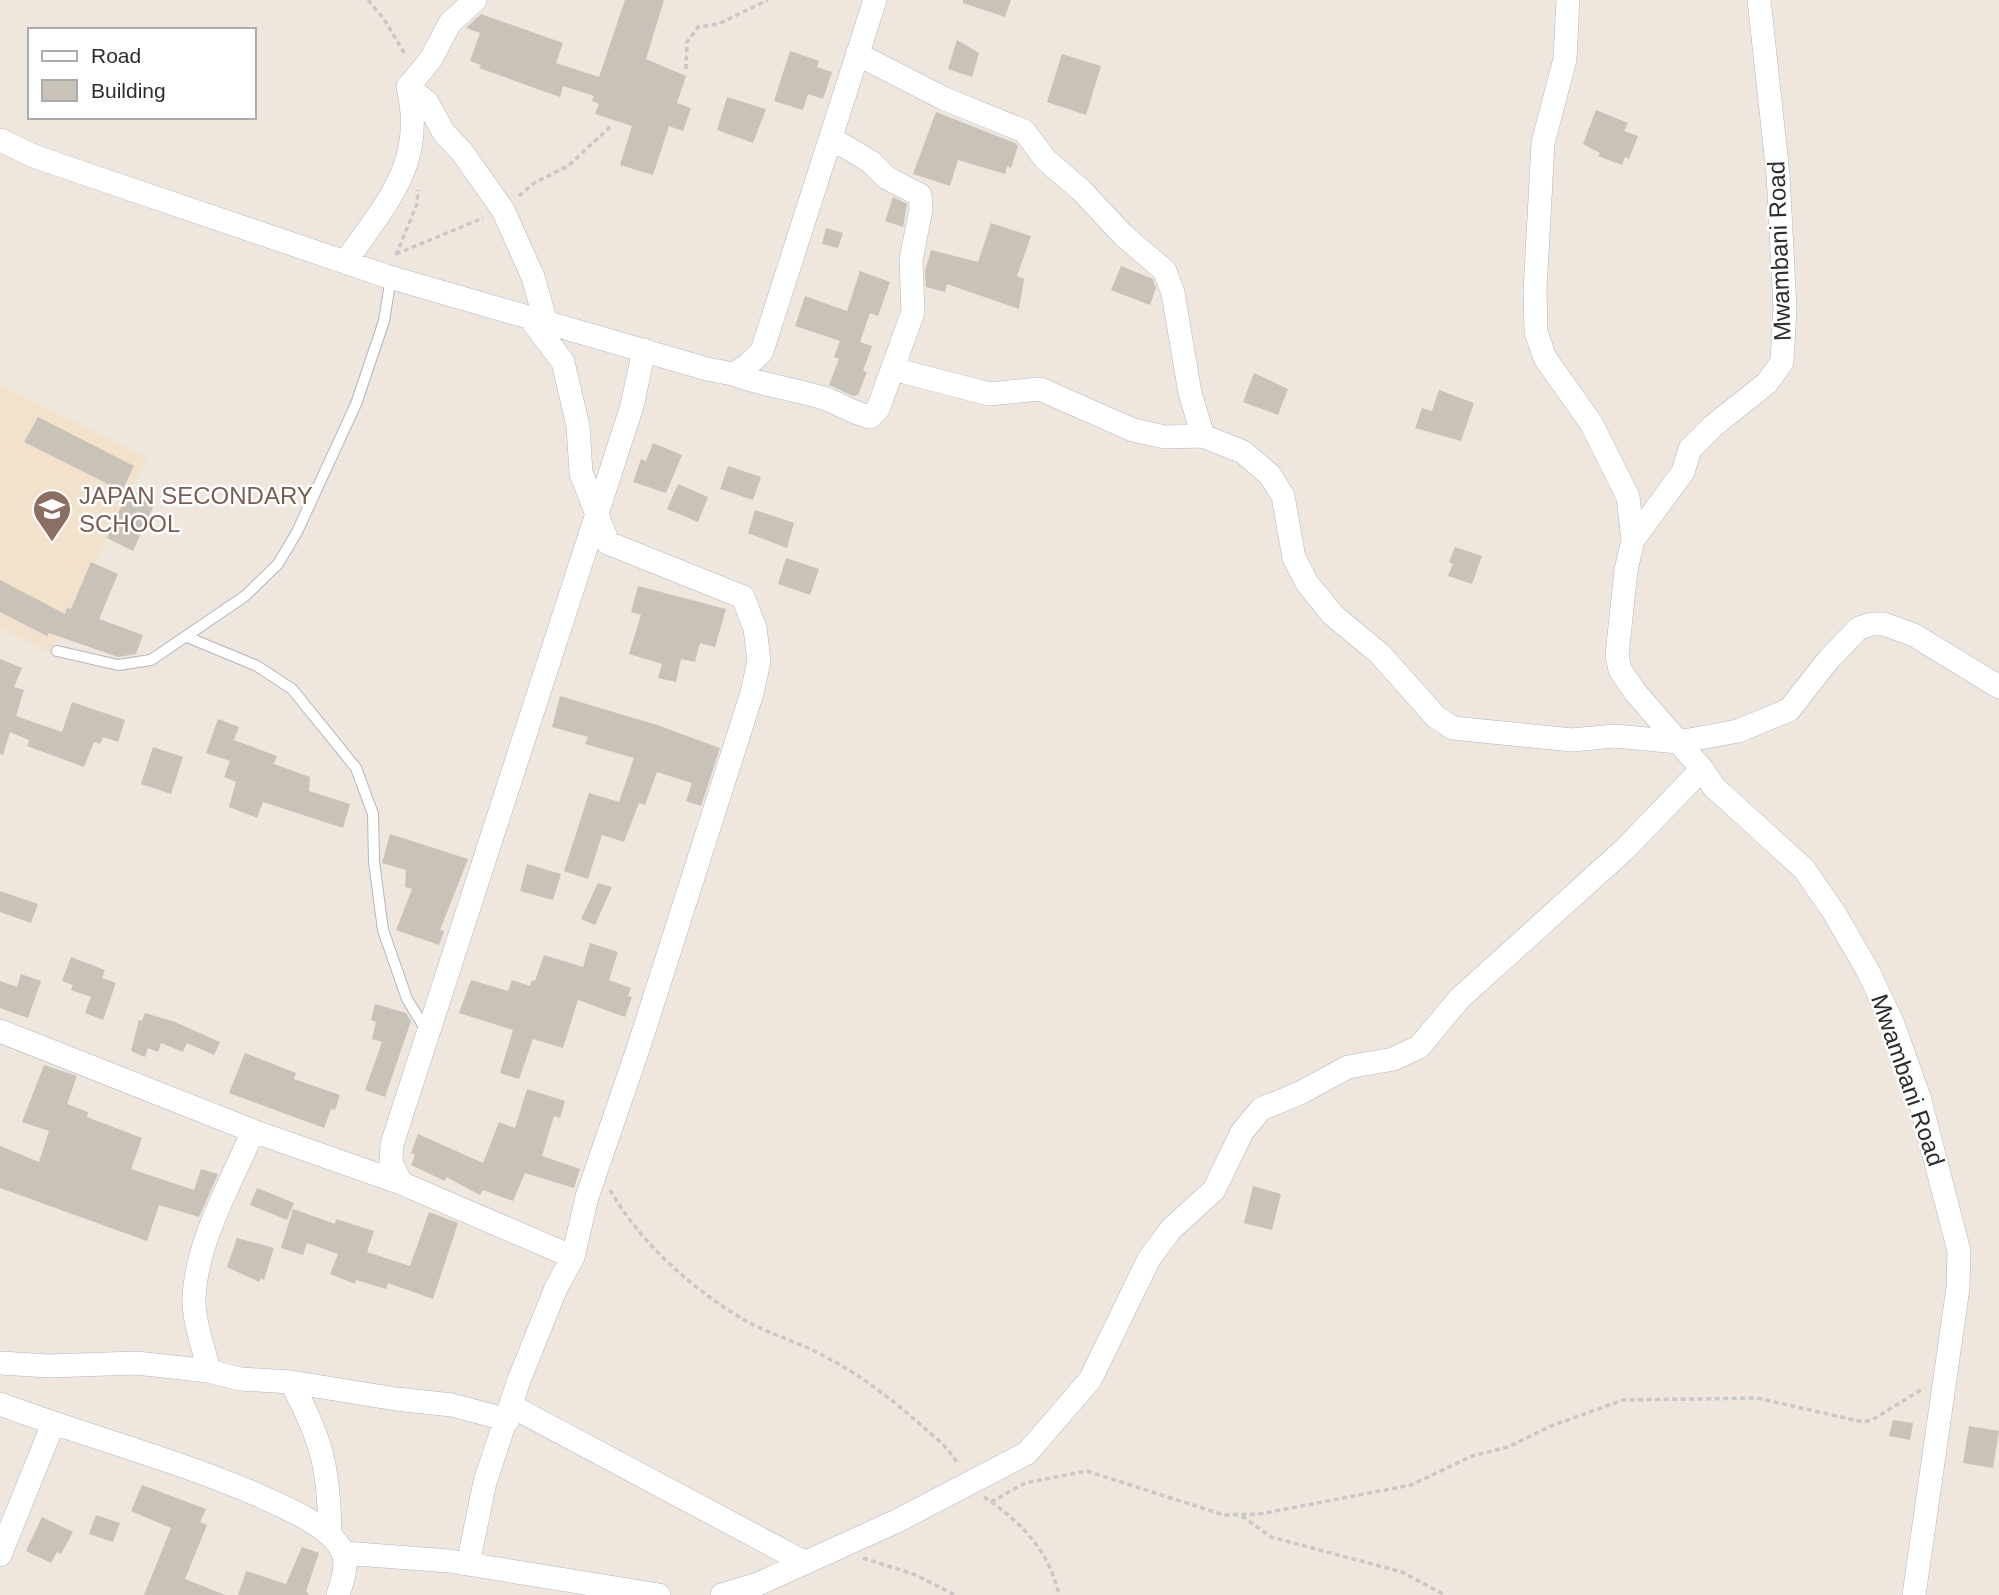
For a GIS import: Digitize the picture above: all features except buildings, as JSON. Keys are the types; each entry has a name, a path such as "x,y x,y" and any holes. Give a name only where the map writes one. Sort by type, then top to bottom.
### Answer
{"street":[{"path":"408,87 432,59 450,23 475,0"},
{"path":"733,374 748,365 762,351 875,0"},
{"path":"1568,0 1565,59 1544,133 1535,291 1536,332 1548,364 1571,391 1591,423 1628,497 1633,540"},
{"name":"Mwambani Road","path":"1759,0 1778,174 1785,308 1782,362 1767,383 1713,426 1690,449 1683,471 1633,540 1626,570 1618,636 1620,670 1714,787 1804,869 1835,914 1868,971 1893,1024 1919,1097 1959,1251 1958,1288 1914,1595"},
{"path":"857,54 945,99 1024,131 1046,160 1081,190 1123,235 1166,271 1190,393 1203,436"},
{"path":"346,261 397,187 411,157 413,107 408,87"},
{"path":"408,87 427,102 444,133 462,152 503,210 533,277 538,320 563,362 578,426 581,473 608,543 743,597 755,628 759,661 740,736 587,1196 573,1257 556,1288 519,1380 485,1482 468,1564"},
{"path":"0,140 36,157 388,277 733,374 759,384 829,400 870,417 878,410 913,312 911,260 920,209 919,195 887,178 871,162 831,138"},
{"path":"401,1182 391,1162 392,1144 426,1030 632,406 644,350"},
{"path":"893,369 989,394 1040,389 1133,430 1165,437 1203,436 1243,452 1270,475 1283,496 1294,558 1307,583 1333,615 1380,654 1436,717 1453,728 1572,740 1615,736 1678,742 1738,731 1784,714 1859,628 1872,624 1884,624 1914,635 1999,687"},
{"path":"722,1595 758,1584 802,1561 968,1486 1027,1453 1090,1380 1149,1259 1171,1229 1214,1190 1242,1132 1261,1110 1300,1093 1348,1066 1393,1059 1419,1047 1460,998 1625,849 1702,769"},
{"path":"0,1031 253,1131 401,1182 573,1257"},
{"path":"209,1371 194,1300 197,1273 205,1245 253,1131"},
{"path":"0,1363 49,1366 136,1363 510,1413 802,1561"},
{"path":"291,1382 317,1430 329,1484 336,1544 345,1565 338,1595"},
{"path":"0,1404 202,1475 301,1515 336,1544 468,1564 555,1587 659,1595"},
{"path":"0,1555 53,1424"}],"lane":[{"path":"57,651 118,665 151,660 245,596 285,555 356,404 384,321 388,277"},
{"path":"187,637 257,666 292,689 355,768 373,814 374,862 383,930 407,999 426,1030"}],"path":[{"path":"368,0 384,19 409,61 408,87"},
{"path":"686,69 687,42 698,27 718,24 768,0"},
{"path":"388,277 417,204 419,181"},
{"path":"597,1167 618,1205 672,1266 749,1322 821,1354 894,1401 954,1456 968,1486 1032,1535 1055,1578 1059,1595"},
{"path":"991,1502 1025,1483 1087,1471 1224,1515 1240,1514 1368,1496 1411,1485 1472,1456 1508,1447 1550,1426 1623,1400 1757,1398 1863,1422 1872,1420 1946,1376"},
{"path":"1240,1514 1271,1537 1402,1572 1445,1595"},
{"path":"830,1550 888,1565 955,1595"}],"shaded area":[{"name":"JAPAN SECONDARY SCHOOL","path":"0,385 147,458 50,653 0,628"}],"place":[{"name":"JAPAN SECONDARY SCHOOL","path":"52,543"}]}
